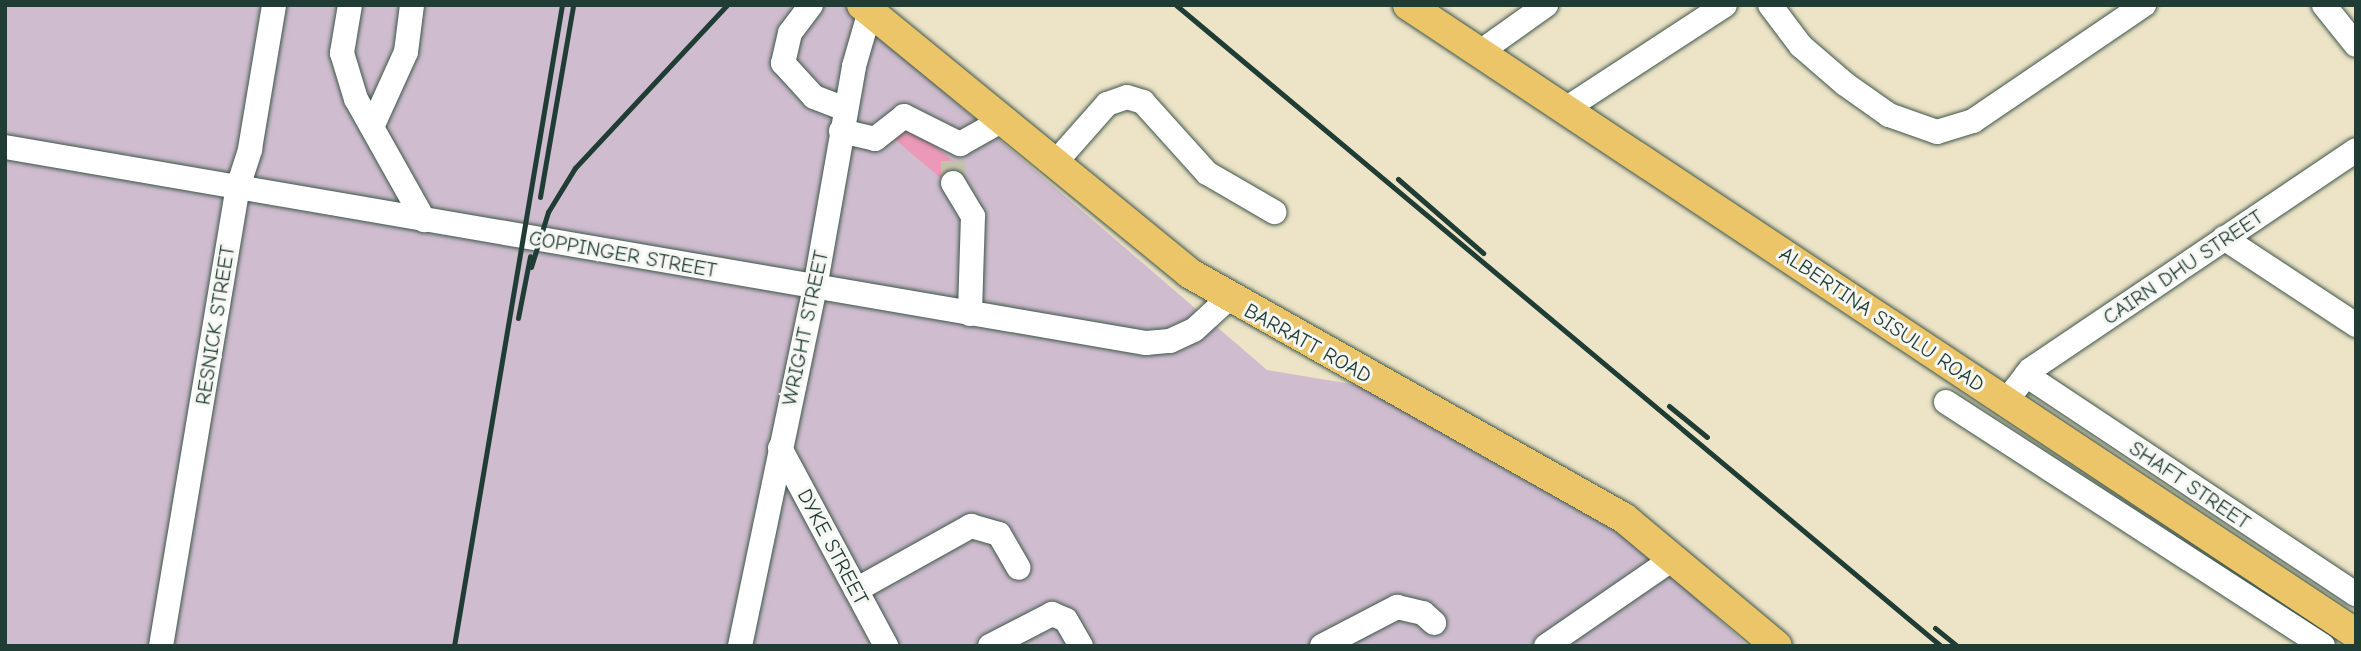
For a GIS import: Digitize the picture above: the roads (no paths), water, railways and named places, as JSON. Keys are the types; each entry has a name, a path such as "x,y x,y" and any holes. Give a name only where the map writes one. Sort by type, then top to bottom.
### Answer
{"main road":[{"name":"ALBERTINA SISULU ROAD","path":"1408,5 2015,388 2356,615"},
{"name":"ALBERTINA SISULU ROAD","path":"1434,5 1569,105"},
{"name":"BARRATT ROAD","path":"866,8 1161,253 1228,299 1601,504 1674,558 1777,646"},
{"name":"ALBERTINA SISULU ROAD","path":"2015,388 2196,527 2296,611 2356,634"}],"street":[{"name":"RESNICK STREET","path":"161,646 237,187 250,149 274,5"},
{"path":"350,5 342,53 356,99 424,220"},
{"path":"372,127 406,52 412,5"},
{"path":"811,5 790,33 783,63 814,97 843,120 875,139 904,116 953,162 973,216 970,314"},
{"path":"1490,45 1546,5"},
{"path":"1569,105 1725,5"},
{"path":"1770,5 1801,46 1845,84 1889,115 1937,132 1973,121 2144,5"},
{"path":"2324,5 2356,45"},
{"name":"WRIGHT STREET","path":"740,646 815,288 843,120 866,8"},
{"path":"1054,164 1107,104 1127,97 1143,102 1206,173 1274,212"},
{"path":"953,162 967,142 1001,121"},
{"name":"COPPINGER STREET","path":"5,147 815,288 1156,343 1194,330 1228,299"},
{"name":"CAIRN DHU STREET","path":"2015,388 2224,238 2356,150"},
{"path":"2224,238 2356,325"},
{"name":"SHAFT STREET","path":"2015,388 2356,594"},
{"path":"1946,402 2180,554 2296,611 2323,646"},
{"name":"DYKE STREET","path":"780,448 886,646"},
{"path":"856,590 971,526 999,534 1019,568"},
{"path":"2180,554 2196,527"},
{"path":"1546,646 1674,558"},
{"path":"1322,646 1397,607 1423,613 1434,623"},
{"path":"990,646 1052,614 1066,620 1081,646"}],"tunnel":[{"path":"953,161 953,183"}],"railway":[{"path":"454,646 562,5"},
{"path":"540,197 573,5"},
{"path":"531,267 548,212 575,168 727,5"},
{"path":"1176,5 1941,646"},
{"path":"1398,179 1483,253"},
{"path":"518,318 530,256"},
{"path":"1669,406 1707,437"},
{"path":"1935,628 1957,646"}]}
